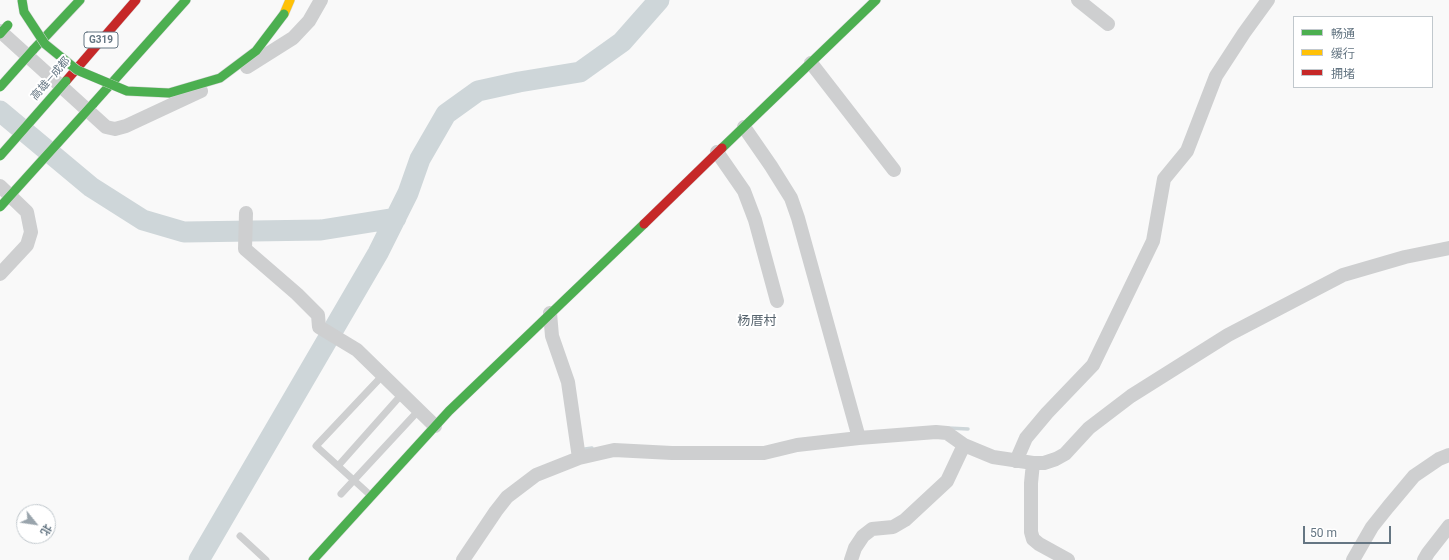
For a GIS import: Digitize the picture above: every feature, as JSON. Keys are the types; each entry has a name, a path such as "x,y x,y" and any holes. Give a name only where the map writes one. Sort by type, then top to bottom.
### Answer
{"main road":[{"path":"22,0 24,12 45,44 76,70 127,91 169,93 220,78 256,51 284,14 290,0"},
{"path":"0,34 30,0"},
{"path":"0,87 80,0"},
{"name":"高雄—成都","path":"0,156 136,0"},
{"path":"0,206 186,0"},
{"path":"313,560 435,426 550,313 876,0"}],"street":[{"path":"9,23 106,126 115,129 126,126 224,80 275,51 293,38 309,21 320,0"},
{"path":"1078,0 1108,24"},
{"path":"1016,461 1026,438 1046,413 1093,365 1153,241 1164,179 1187,151 1216,76 1244,32 1268,0"},
{"path":"811,62 894,170"},
{"path":"744,127 791,198 798,218 859,438"},
{"path":"717,152 744,191 755,220 777,301"},
{"path":"0,186 27,212 31,232 27,245 0,274"},
{"path":"246,213 245,249 297,294 318,315 319,327 358,350 435,426"},
{"path":"463,560 496,511 507,498 536,475 579,458 614,450 764,449 792,443 936,432 947,433 964,445 993,457 1016,461 1044,463 1056,459 1064,454 1089,428 1131,396 1228,335 1343,275 1405,257 1449,248"},
{"path":"550,313 552,336 568,382 579,458"},
{"path":"851,560 855,548 863,536 872,529 893,527 905,520 947,481 964,445"},
{"path":"1353,560 1372,527 1414,476 1439,459 1449,455"},
{"path":"1034,463 1031,483 1031,532 1033,539 1039,544 1068,560"},
{"path":"1424,560 1428,552 1449,526"}],"lane":[{"path":"371,495 316,446 382,375"},
{"path":"338,466 402,394"},
{"path":"341,494 419,410"},
{"path":"240,536 266,560"}],"waterway":[{"path":"199,560 378,253 408,193 420,159 446,114 478,91 519,82 580,72 622,42 659,0"},
{"path":"0,111 91,187 143,220 184,232 321,230 396,218"},
{"path":"948,428 968,429"},
{"path":"585,449 592,448"}],"traffic: fast":[{"path":"22,0 24,12 45,44 77,70 127,91 169,93 220,78 256,51 284,14"},
{"path":"33,50 80,0"},
{"path":"93,104 186,0"},
{"path":"722,148 876,0"},
{"path":"0,34 8,25"},
{"path":"0,87 33,50"},
{"path":"0,156 66,81"},
{"path":"0,207 93,104"},
{"path":"313,560 449,411 644,224"}],"traffic: slow":[{"path":"284,14 290,0"}],"traffic: jam":[{"path":"66,81 136,0"},
{"path":"644,224 722,148"}],"district":[{"name":"杨厝村","path":"757,322"}]}
